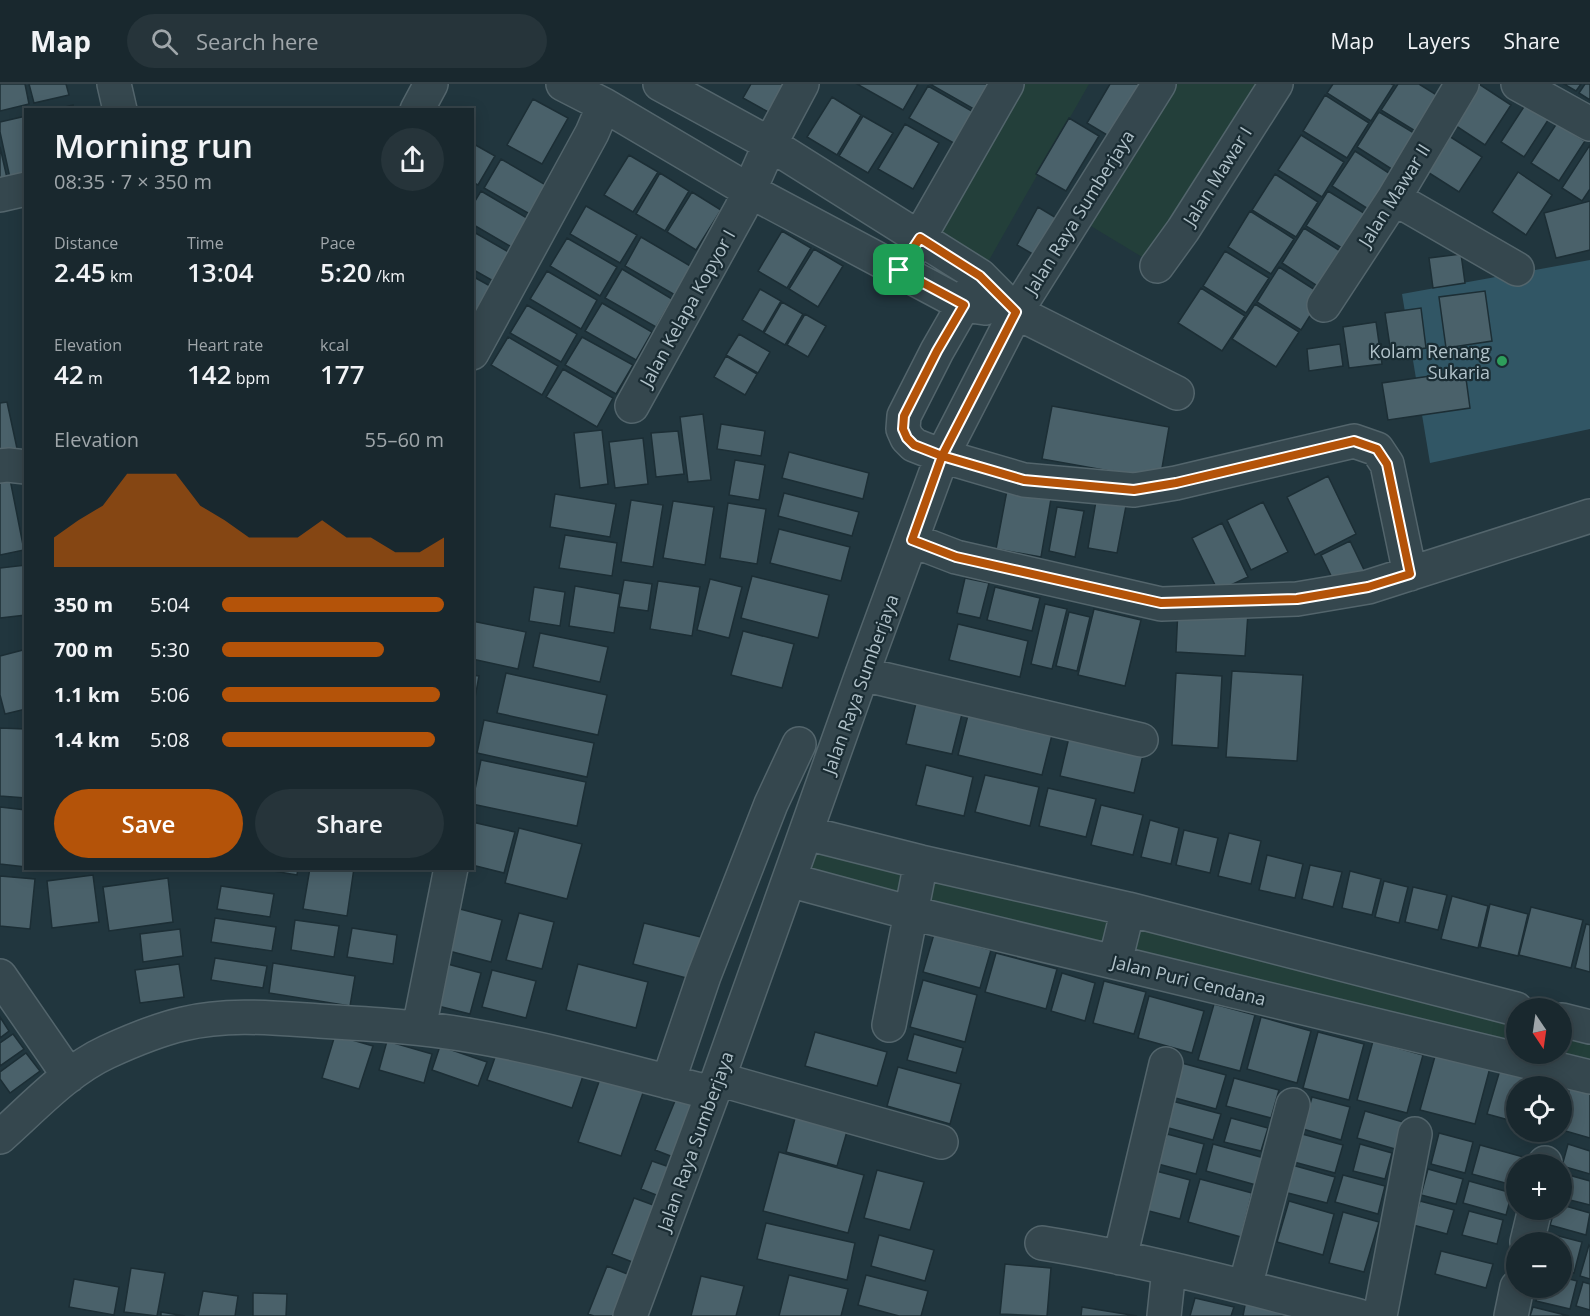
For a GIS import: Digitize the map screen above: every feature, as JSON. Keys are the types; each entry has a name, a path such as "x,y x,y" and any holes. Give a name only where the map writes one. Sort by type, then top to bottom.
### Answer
{"street":[{"path":"114,84 120,108"},
{"path":"418,108 431,84"},
{"path":"563,84 604,105 745,199 899,270 964,305 1016,312"},
{"path":"660,84 770,144 980,276 1016,312 1177,393"},
{"name":"Jalan Kelapa Kopyor I","path":"632,406 745,199 770,144 802,84"},
{"path":"899,270 920,238 1007,84"},
{"name":"Jalan Raya Sumberjaya","path":"630,1316 942,456 1016,312 1159,84"},
{"name":"Jalan Mawar I","path":"1157,266 1183,230 1276,84"},
{"name":"Jalan Mawar II","path":"1324,305 1394,198 1462,84"},
{"path":"1518,84 1590,124"},
{"path":"474,349 592,133 604,105"},
{"path":"0,195 24,189"},
{"path":"1394,198 1517,269"},
{"path":"980,276 937,351 904,416 903,429 907,438 914,445 942,456 1024,480 1134,490 1176,483 1354,441 1377,449 1387,464 1410,574"},
{"path":"0,466 24,467"},
{"path":"912,540 956,557 1161,603 1297,599 1368,587 1590,516"},
{"path":"862,674 1141,740"},
{"path":"668,1082 717,944 771,804 799,744"},
{"path":"806,833 921,862 1128,909 1502,1005 1476,1049"},
{"path":"888,1025 921,862"},
{"path":"419,1028 451,870"},
{"name":"Jalan Puri Cendana","path":"789,880 911,913 1590,1077"},
{"path":"1115,962 1128,909"},
{"path":"0,975 69,1076"},
{"path":"0,1137 69,1076 104,1053 185,1023 260,1017 419,1028 504,1042 604,1064 668,1082 715,1086 942,1142"},
{"path":"1572,1022 1590,1027"},
{"path":"1120,1258 1166,1064"},
{"path":"1245,1287 1293,1105"},
{"path":"1380,1316 1415,1134"},
{"path":"1042,1243 1169,1269 1359,1316"},
{"path":"1164,1316 1169,1269"},
{"path":"1511,1316 1515,1298"}],"green space":[{"path":"1007,84 1089,84 980,276 920,238"},
{"path":"1159,84 1276,84 1157,266 1076,217"},
{"path":"806,833 1506,1007 1506,1056 789,880"},
{"path":"1572,1022 1590,1027 1590,1077 1537,1064 1572,1064"}],"water":[{"name":"Kolam Renang Sukaria","path":"1590,260 1590,429 1430,463 1402,294"}],"building":[{"path":"0,84 25,84 29,104 0,111"},
{"path":"29,84 66,84 69,95 34,103"},
{"path":"751,84 788,84 772,114 743,98"},
{"path":"857,84 918,84 903,110"},
{"path":"930,84 995,84 979,112"},
{"path":"1110,84 1148,84 1117,141 1087,123"},
{"path":"1333,84 1394,85 1371,121 1327,93"},
{"path":"1398,84 1419,84 1448,102 1425,137 1381,110"},
{"path":"1474,84 1479,84 1511,105 1485,145 1450,122"},
{"path":"1564,84 1581,84 1576,91"},
{"path":"1585,84 1590,84 1590,100 1579,93"},
{"path":"928,86 977,114 959,146 909,118"},
{"path":"1325,95 1369,123 1347,158 1303,131"},
{"path":"832,97 861,115 837,155 807,137"},
{"path":"533,99 568,118 542,164 507,145"},
{"path":"1529,99 1552,114 1524,157 1501,142"},
{"path":"1379,112 1424,139 1401,175 1357,147"},
{"path":"24,116 24,174 10,178 0,122"},
{"path":"863,116 893,133 868,173 839,156"},
{"path":"1069,118 1099,136 1066,191 1036,174"},
{"path":"1557,123 1585,141 1559,181 1531,163"},
{"path":"905,124 939,143 913,189 878,169"},
{"path":"1301,135 1344,162 1322,197 1278,170"},
{"path":"1449,136 1482,157 1459,192 1426,171"},
{"path":"474,144 495,156 478,185 474,183"},
{"path":"1590,145 1590,189 1582,201 1562,188"},
{"path":"0,147 7,178 0,180"},
{"path":"1355,151 1398,179 1376,214 1332,186"},
{"path":"629,155 658,172 633,212 604,195"},
{"path":"501,159 551,188 535,217 484,188"},
{"path":"1518,172 1552,195 1526,235 1492,212"},
{"path":"660,173 689,191 665,231 636,214"},
{"path":"1275,174 1318,202 1296,237 1252,210"},
{"path":"481,191 532,221 515,249 474,225 474,203"},
{"path":"1328,191 1372,218 1350,253 1306,226"},
{"path":"692,192 721,210 696,250 667,232"},
{"path":"1590,201 1590,250 1556,258 1544,213"},
{"path":"586,206 637,235 620,263 570,234"},
{"path":"1038,207 1058,219 1036,256 1017,245"},
{"path":"1250,211 1294,239 1271,274 1228,247"},
{"path":"1304,228 1348,256 1325,291 1282,263"},
{"path":"782,231 811,248 787,288 758,271"},
{"path":"474,232 512,254 495,282 474,270"},
{"path":"641,237 692,267 675,295 625,266"},
{"path":"567,238 617,267 600,296 550,266"},
{"path":"814,249 843,266 818,307 789,289"},
{"path":"1225,251 1269,278 1246,313 1203,286"},
{"path":"1461,254 1465,283 1433,288 1429,258"},
{"path":"1279,267 1323,295 1301,330 1257,302"},
{"path":"622,269 672,299 656,327 605,298"},
{"path":"547,271 597,300 581,329 530,299"},
{"path":"474,277 492,287 474,315"},
{"path":"1201,288 1245,316 1222,351 1178,323"},
{"path":"760,289 781,301 763,332 742,320"},
{"path":"1485,291 1492,341 1446,348 1439,297"},
{"path":"782,302 803,314 785,345 764,333"},
{"path":"602,303 652,332 636,360 585,331"},
{"path":"1255,304 1299,332 1276,367 1232,339"},
{"path":"527,305 577,334 561,362 510,333"},
{"path":"1421,308 1426,348 1391,353 1385,313"},
{"path":"805,314 826,326 808,357 787,345"},
{"path":"1376,322 1382,364 1349,368 1343,327"},
{"path":"739,334 770,352 758,373 726,355"},
{"path":"508,337 558,366 542,395 491,365"},
{"path":"582,337 633,365 616,394 565,365"},
{"path":"1340,344 1343,366 1309,371 1307,349"},
{"path":"726,356 757,374 745,395 714,377"},
{"path":"563,369 613,398 597,427 546,397"},
{"path":"1465,371 1470,408 1388,420 1382,383"},
{"path":"7,402 18,453 0,457 0,403"},
{"path":"1052,406 1169,427 1160,480 1042,459"},
{"path":"703,414 711,480 688,482 680,417"},
{"path":"721,424 765,431 761,456 717,449"},
{"path":"602,430 608,484 580,488 574,433"},
{"path":"678,431 684,474 656,477 651,433"},
{"path":"643,438 648,484 615,488 609,442"},
{"path":"789,452 869,473 863,499 782,478"},
{"path":"735,460 765,465 759,500 729,495"},
{"path":"8,469 24,550 0,555 0,470"},
{"path":"1328,476 1356,534 1315,555 1287,497"},
{"path":"1008,485 1052,493 1041,557 996,549"},
{"path":"784,493 859,512 852,536 778,516"},
{"path":"555,494 616,504 610,537 550,527"},
{"path":"631,500 663,505 653,567 621,562"},
{"path":"673,501 714,507 705,565 663,558"},
{"path":"1096,501 1126,506 1117,553 1088,548"},
{"path":"1263,502 1288,552 1251,570 1227,520"},
{"path":"728,503 766,509 757,564 720,558"},
{"path":"1057,507 1084,511 1075,557 1049,551"},
{"path":"1222,523 1248,577 1218,591 1192,538"},
{"path":"779,529 850,547 841,581 770,563"},
{"path":"565,535 617,543 612,576 559,568"},
{"path":"1350,541 1366,574 1337,588 1321,555"},
{"path":"24,565 24,615 0,618 0,568"},
{"path":"752,576 829,595 818,638 741,618"},
{"path":"965,578 989,583 980,618 957,613"},
{"path":"710,579 742,587 729,638 697,630"},
{"path":"624,580 652,584 648,611 619,607"},
{"path":"658,581 700,587 692,636 650,629"},
{"path":"575,586 620,594 614,633 569,626"},
{"path":"534,587 565,592 560,626 529,621"},
{"path":"995,587 1040,598 1032,631 987,620"},
{"path":"1045,604 1067,609 1052,669 1031,664"},
{"path":"1178,608 1248,613 1245,656 1176,652"},
{"path":"1094,609 1141,620 1125,686 1078,675"},
{"path":"1069,612 1090,617 1077,671 1056,666"},
{"path":"474,621 526,632 518,669 474,659"},
{"path":"958,624 1028,641 1020,677 949,660"},
{"path":"743,631 794,644 782,688 731,675"},
{"path":"540,633 608,647 600,682 533,667"},
{"path":"23,650 24,709 5,714 0,695 0,656"},
{"path":"1232,671 1303,675 1297,761 1226,757"},
{"path":"506,673 607,695 598,735 497,713"},
{"path":"1176,673 1222,676 1218,748 1172,745"},
{"path":"474,675 479,676 474,704"},
{"path":"917,699 963,710 952,754 906,744"},
{"path":"971,703 1055,723 1042,775 958,755"},
{"path":"484,720 594,743 587,777 477,753"},
{"path":"0,728 24,729 24,798 0,796"},
{"path":"1070,733 1144,751 1134,793 1060,776"},
{"path":"481,760 586,782 577,826 474,804"},
{"path":"926,765 973,777 964,816 916,805"},
{"path":"985,775 1039,787 1030,826 975,812"},
{"path":"1048,788 1096,799 1086,837 1039,826"},
{"path":"1101,805 1143,815 1133,855 1091,845"},
{"path":"0,807 24,810 24,867 0,864"},
{"path":"1150,820 1179,828 1171,864 1141,857"},
{"path":"474,822 515,832 504,873 474,866"},
{"path":"519,828 582,844 567,899 505,883"},
{"path":"1184,830 1218,838 1210,873 1176,865"},
{"path":"1229,833 1261,841 1251,884 1218,876"},
{"path":"1267,855 1303,864 1295,898 1259,890"},
{"path":"1310,865 1342,872 1333,907 1302,899"},
{"path":"267,870 298,870 297,875"},
{"path":"310,870 354,870 347,916 303,909"},
{"path":"1350,871 1381,879 1372,915 1342,908"},
{"path":"93,875 99,922 52,928 47,881"},
{"path":"0,876 35,879 30,929 0,926"},
{"path":"168,878 173,922 109,931 103,887"},
{"path":"1384,881 1408,887 1399,923 1375,917"},
{"path":"221,886 274,894 270,917 217,909"},
{"path":"1413,887 1447,895 1438,930 1405,922"},
{"path":"1452,896 1488,906 1478,948 1441,939"},
{"path":"1490,904 1528,914 1518,956 1480,947"},
{"path":"1531,907 1583,920 1571,968 1519,955"},
{"path":"460,909 502,920 491,962 449,951"},
{"path":"519,913 554,922 542,969 506,960"},
{"path":"215,918 276,927 272,951 211,942"},
{"path":"295,920 339,926 334,957 291,950"},
{"path":"644,923 705,938 694,980 633,964"},
{"path":"1586,924 1590,925 1590,972 1575,968"},
{"path":"352,928 397,935 393,964 347,957"},
{"path":"180,929 183,956 143,962 140,934"},
{"path":"934,934 991,950 980,988 923,972"},
{"path":"996,953 1057,969 1046,1009 985,992"},
{"path":"215,958 267,966 263,988 211,980"},
{"path":"440,962 481,973 470,1014 430,1004"},
{"path":"273,963 355,976 350,1006 269,993"},
{"path":"179,964 184,997 140,1003 135,970"},
{"path":"578,964 648,982 636,1028 566,1010"},
{"path":"492,970 536,981 526,1018 482,1007"},
{"path":"1062,973 1095,983 1085,1021 1051,1011"},
{"path":"923,980 977,995 965,1042 910,1027"},
{"path":"1104,981 1146,992 1134,1034 1093,1023"},
{"path":"1149,996 1204,1011 1192,1053 1138,1038"},
{"path":"1214,1004 1255,1015 1240,1071 1198,1060"},
{"path":"0,1017 9,1031 0,1038"},
{"path":"1261,1017 1311,1031 1297,1083 1247,1069"},
{"path":"815,1032 887,1052 877,1086 805,1066"},
{"path":"1318,1032 1364,1044 1349,1100 1303,1088"},
{"path":"13,1034 24,1049 0,1066 0,1043"},
{"path":"914,1034 963,1048 956,1073 907,1060"},
{"path":"335,1035 373,1046 359,1089 322,1078"},
{"path":"387,1041 432,1054 424,1083 379,1070"},
{"path":"1373,1041 1423,1055 1407,1113 1357,1100"},
{"path":"440,1046 487,1062 478,1086 432,1070"},
{"path":"499,1046 583,1076 572,1108 487,1080"},
{"path":"1437,1049 1491,1064 1475,1124 1420,1110"},
{"path":"26,1053 40,1071 10,1093 0,1079 0,1072"},
{"path":"1178,1062 1226,1075 1216,1109 1168,1096"},
{"path":"898,1067 961,1084 950,1124 887,1106"},
{"path":"1500,1070 1522,1076 1506,1076 1506,1119 1487,1114"},
{"path":"601,1076 644,1090 621,1156 578,1142"},
{"path":"1234,1078 1279,1090 1271,1118 1226,1106"},
{"path":"1572,1083 1590,1089 1590,1138 1572,1133"},
{"path":"677,1096 702,1106 681,1160 655,1150"},
{"path":"1312,1097 1350,1107 1341,1140 1303,1129"},
{"path":"1172,1101 1221,1114 1213,1140 1165,1127"},
{"path":"798,1107 850,1121 837,1166 786,1152"},
{"path":"1365,1111 1403,1122 1395,1149 1357,1138"},
{"path":"1231,1118 1268,1128 1261,1151 1224,1142"},
{"path":"1439,1133 1473,1142 1465,1173 1431,1164"},
{"path":"1167,1134 1204,1144 1196,1174 1158,1164"},
{"path":"1302,1134 1343,1145 1335,1173 1294,1162"},
{"path":"1213,1144 1264,1158 1256,1185 1206,1171"},
{"path":"1360,1144 1392,1153 1385,1179 1353,1171"},
{"path":"1568,1144 1590,1151 1590,1174 1572,1169 1572,1154 1565,1154"},
{"path":"1480,1145 1513,1154 1506,1154 1506,1183 1472,1174"},
{"path":"779,1152 864,1175 848,1233 763,1211"},
{"path":"652,1161 681,1171 669,1200 641,1189"},
{"path":"1292,1165 1335,1177 1327,1203 1284,1192"},
{"path":"1428,1169 1463,1179 1456,1204 1421,1195"},
{"path":"877,1170 924,1182 910,1230 864,1218"},
{"path":"1156,1171 1190,1180 1180,1219 1145,1210"},
{"path":"1343,1175 1385,1186 1378,1214 1335,1202"},
{"path":"1572,1176 1590,1181 1590,1205 1572,1200"},
{"path":"1200,1179 1252,1193 1241,1237 1188,1222"},
{"path":"1469,1181 1506,1191 1506,1215 1463,1203"},
{"path":"634,1198 667,1210 645,1267 612,1254"},
{"path":"1289,1201 1334,1214 1323,1255 1277,1242"},
{"path":"1420,1201 1454,1210 1447,1234 1413,1225"},
{"path":"1572,1208 1590,1213 1586,1235 1550,1225 1552,1220 1572,1220"},
{"path":"1469,1211 1503,1220 1497,1244 1462,1235"},
{"path":"1343,1212 1379,1222 1364,1272 1329,1263"},
{"path":"766,1223 855,1243 847,1280 757,1259"},
{"path":"879,1235 934,1250 925,1281 871,1266"},
{"path":"1572,1239 1582,1242 1574,1273 1572,1272"},
{"path":"1590,1246 1590,1279 1580,1276"},
{"path":"1441,1251 1493,1264 1486,1288 1435,1274"},
{"path":"1005,1264 1051,1268 1047,1316 1000,1314"},
{"path":"607,1266 640,1279 626,1316 588,1314"},
{"path":"131,1268 165,1273 157,1316 124,1312"},
{"path":"789,1275 848,1289 841,1316 779,1316"},
{"path":"866,1275 928,1291 921,1316 899,1316 858,1305"},
{"path":"701,1276 744,1286 736,1316 691,1316"},
{"path":"74,1279 119,1287 114,1315 69,1307"},
{"path":"1572,1280 1577,1281 1570,1309 1536,1301 1537,1298 1572,1298"},
{"path":"1583,1282 1590,1284 1590,1310 1576,1306"},
{"path":"203,1291 238,1296 235,1316 198,1316"},
{"path":"253,1293 287,1294 286,1316 253,1316"},
{"path":"1195,1298 1234,1307 1231,1316 1190,1316"},
{"path":"1246,1300 1287,1310 1285,1316 1243,1316"},
{"path":"1082,1307 1137,1316 1081,1316"},
{"path":"1533,1307 1569,1316 1530,1316"},
{"path":"161,1312 185,1316 161,1316"}],"place":[{"name":"Kolam Renang Sukaria","path":"1502,361"}],"route":[{"path":"899,270 920,238 980,276 1016,312 942,456 1024,480 1134,490 1176,483 1354,441 1377,449 1387,464 1410,574 1368,587 1297,599 1161,603 956,557 912,540 942,456 914,445 907,438 903,429 904,416 937,351 964,305 899,270"}]}
